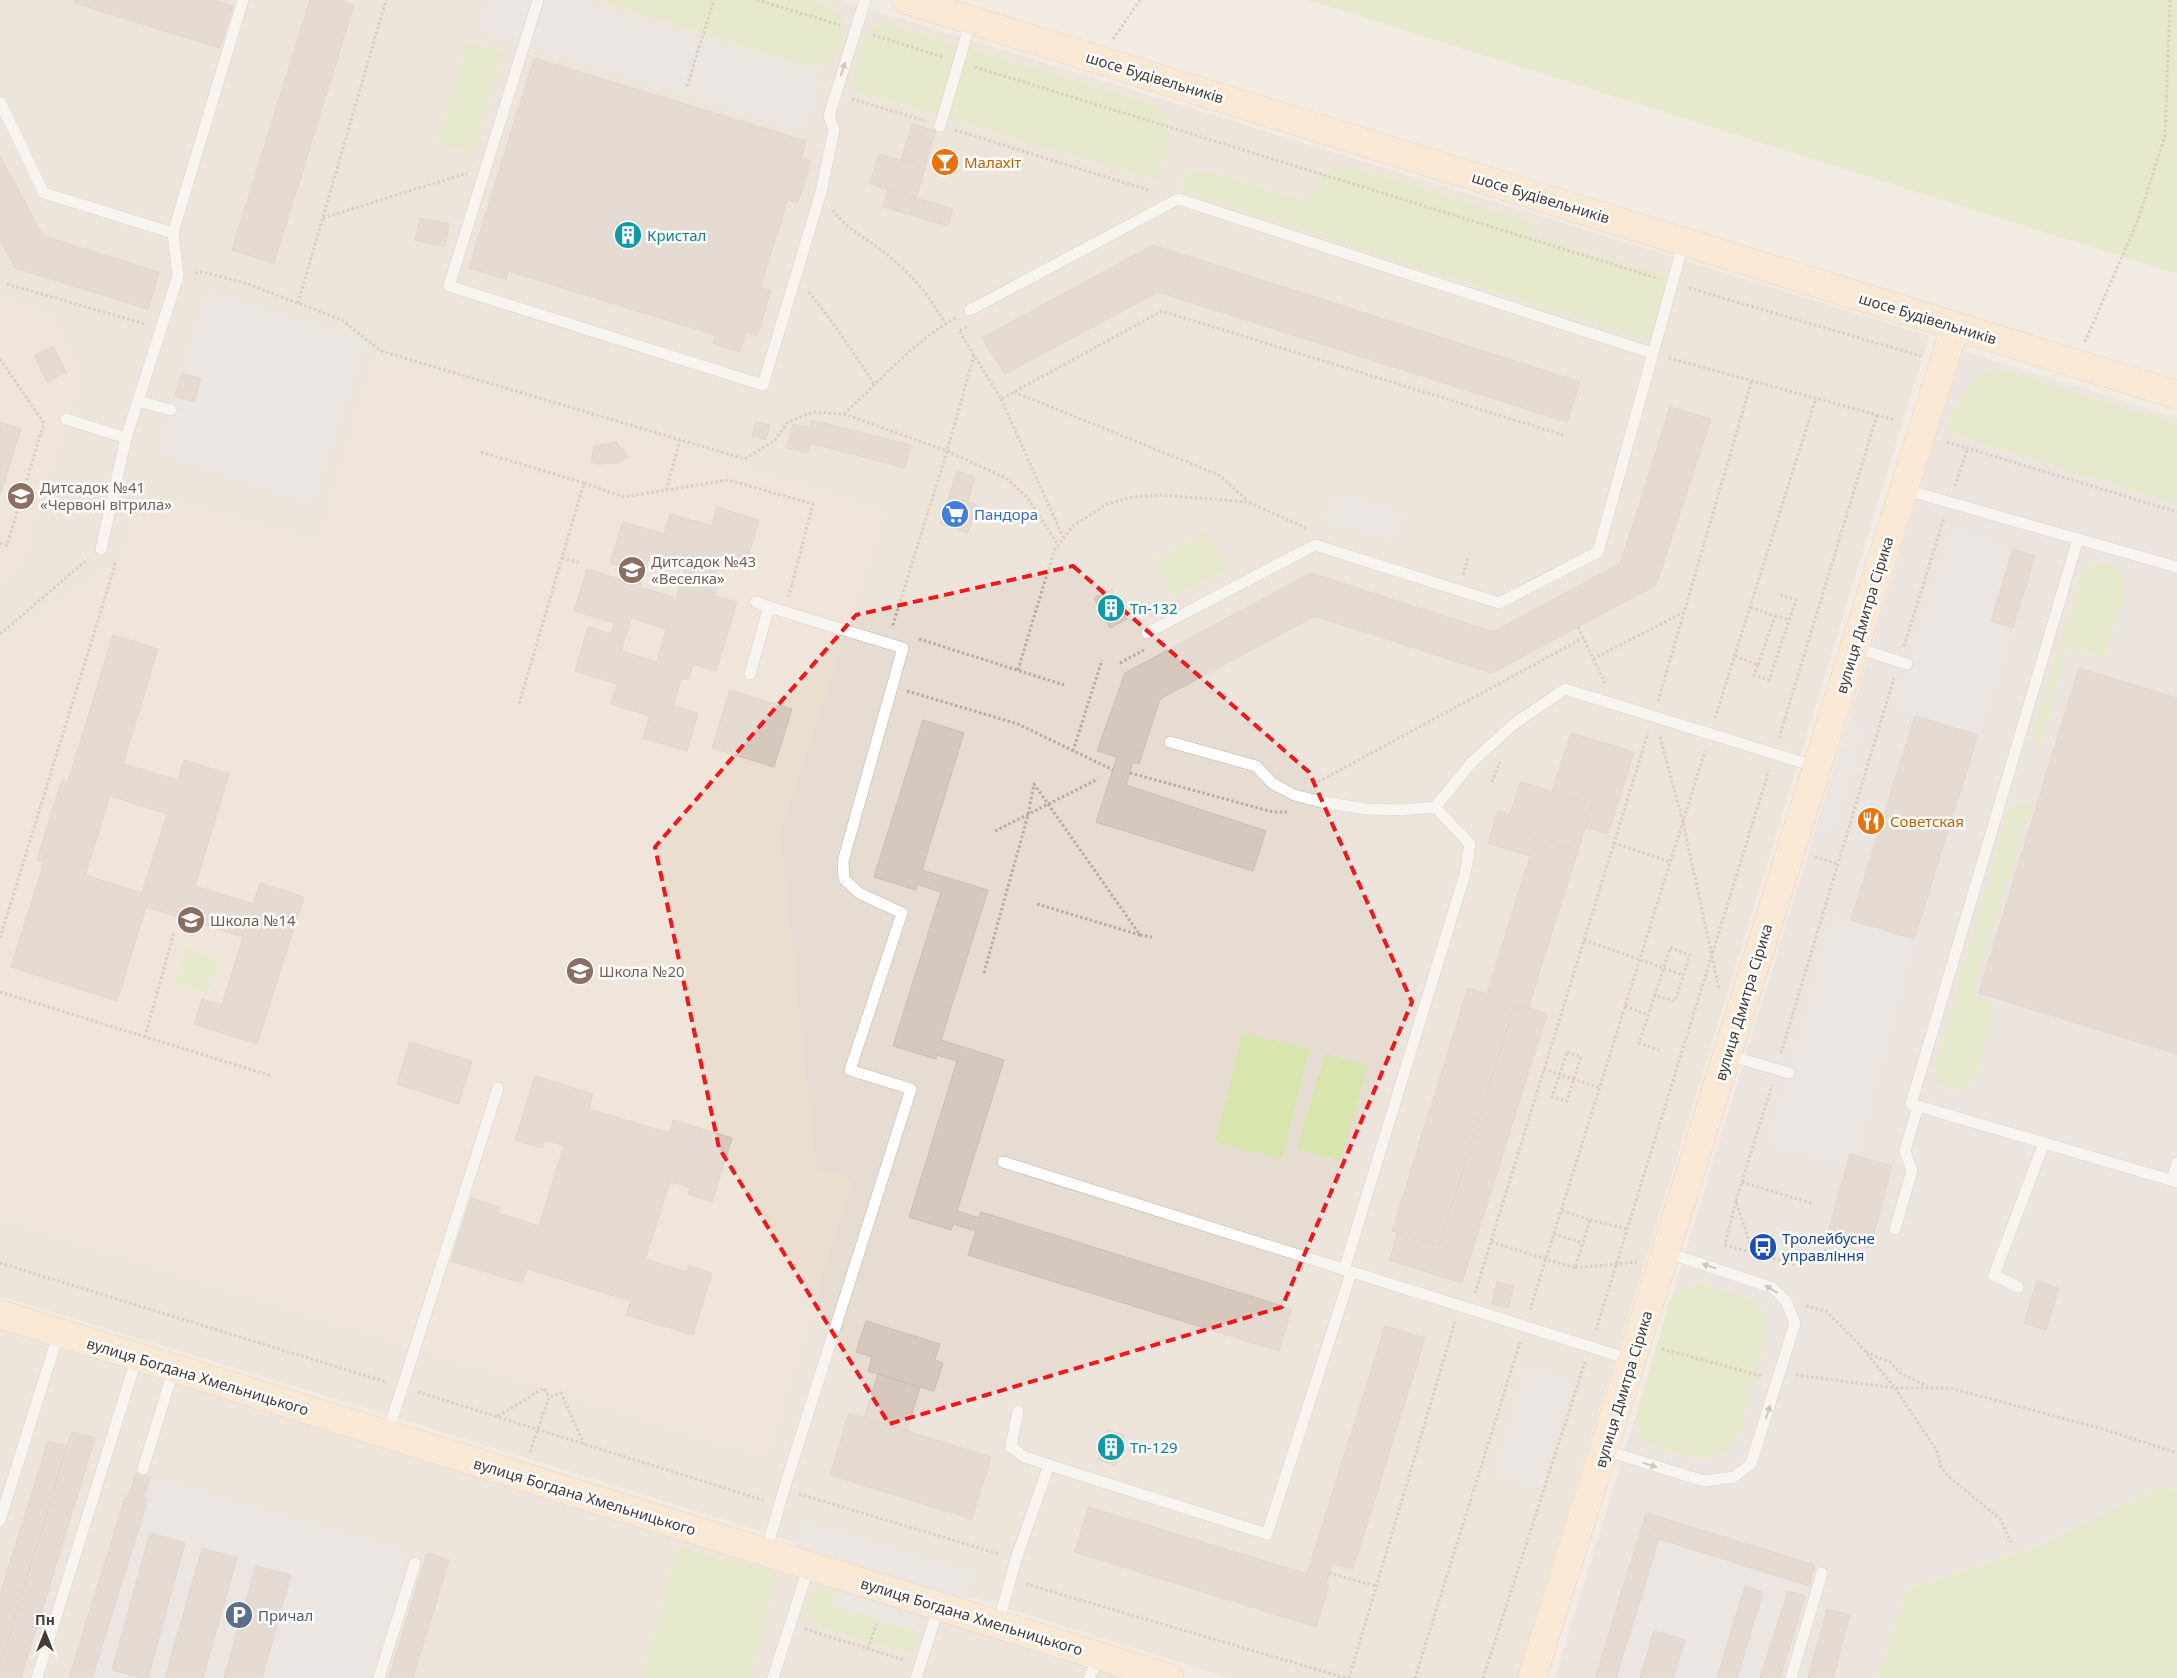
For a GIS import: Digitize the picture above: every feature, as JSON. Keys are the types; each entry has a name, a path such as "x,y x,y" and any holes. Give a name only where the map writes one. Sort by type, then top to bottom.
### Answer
{"street":[{"name":"шосе Будівельників","path":"906,0 2177,395"},
{"name":"вулиця Дмитра Сірика","path":"1532,1678 1954,326"},
{"name":"вулиця Богдана Хмельницького","path":"0,1314 998,1624 1095,1667 1170,1678"}],"lane":[{"path":"100,549 126,438 178,276 173,233 243,0"},
{"path":"537,2 448,286 763,385 821,192 834,130 829,116 865,0"},
{"path":"940,126 972,20"},
{"path":"0,102 44,193 173,233"},
{"path":"970,310 1178,199 1652,353"},
{"path":"1147,633 1315,545 1499,603 1598,552 1684,242"},
{"path":"138,401 170,410"},
{"path":"66,419 126,438"},
{"path":"1903,489 2177,567"},
{"path":"2078,539 1911,1104 2174,1181 2177,1163"},
{"path":"756,602 903,648 842,861 844,879 859,893 902,913 850,1070 911,1090 784,1489 766,1552"},
{"path":"750,674 769,607"},
{"path":"1854,647 1903,663"},
{"path":"1170,742 1256,766 1272,783 1294,795 1322,802 1366,809 1402,810 1435,807 1472,762 1514,724 1565,689 1817,767"},
{"path":"1018,1412 1011,1447 1025,1457 1267,1534 1348,1271 1465,874 1470,844 1435,807"},
{"path":"1727,1055 1789,1073"},
{"path":"387,1435 498,1088"},
{"path":"1895,1229 1912,1171 1905,1151 1918,1106"},
{"path":"2018,1287 1994,1275 2044,1143"},
{"path":"1003,1162 1590,1347 1634,1351"},
{"path":"1604,1450 1704,1481 1734,1477 1751,1464 1779,1377 1795,1323 1786,1301 1773,1288 1753,1280 1664,1256"},
{"path":"0,1520 59,1332"},
{"path":"37,1678 138,1357"},
{"path":"143,1469 174,1368"},
{"path":"998,1624 1016,1559 1049,1465"},
{"path":"379,1678 415,1562"},
{"path":"773,1678 809,1566"},
{"path":"1791,1678 1822,1573"},
{"path":"916,1678 939,1606"}],"path":[{"path":"298,303 386,0"},
{"path":"687,86 714,0"},
{"path":"1098,60 1140,0"},
{"path":"2076,364 2138,220 2165,136 2170,0"},
{"path":"835,93 1151,191"},
{"path":"1160,123 1673,283 1943,363"},
{"path":"322,218 486,167"},
{"path":"821,192 838,217 856,235 884,252 906,270 927,293 945,324"},
{"path":"178,276 202,272 245,284 342,320 381,351 745,459 775,440 788,422 813,412 844,414 947,451 1006,478 1027,497 1058,545"},
{"path":"796,275 838,330 875,385"},
{"path":"7,284 161,328"},
{"path":"844,414 901,360 945,324 970,310"},
{"path":"1001,399 1162,311 1563,435"},
{"path":"968,326 959,330 1001,399 1063,537"},
{"path":"1652,353 1895,420"},
{"path":"892,631 947,451 974,354"},
{"path":"0,359 44,423 7,545 0,543"},
{"path":"1649,701 1657,704 1752,380"},
{"path":"1014,392 1219,475 1248,502"},
{"path":"1415,1678 1816,398"},
{"path":"1483,1678 1627,1229 1877,415"},
{"path":"666,490 680,440"},
{"path":"1947,442 2177,512"},
{"path":"1828,1249 1793,1264 1725,1245 1736,1201 1903,663 1949,502 1967,449"},
{"path":"481,452 624,497 728,480 813,504 784,612"},
{"path":"519,704 584,484"},
{"path":"1018,670 1046,574 1058,545 1073,526 1107,504 1133,497 1192,496 1248,502 1308,529"},
{"path":"0,634 100,549 115,565 0,938"},
{"path":"562,558 580,563"},
{"path":"1775,616 1754,675 1769,680 1796,600 1777,594"},
{"path":"1750,607 1789,620"},
{"path":"1593,659 1684,612"},
{"path":"1578,627 1608,688"},
{"path":"910,637 1064,685"},
{"path":"1294,795 1583,638"},
{"path":"1120,663 1146,650"},
{"path":"1735,656 1758,665"},
{"path":"1073,751 1102,660"},
{"path":"892,687 1018,724 1113,770"},
{"path":"1654,715 1683,822 1721,998"},
{"path":"1011,1579 1348,1678 1465,1308 1490,1242 1654,715"},
{"path":"1492,782 1502,756"},
{"path":"995,831 1098,779"},
{"path":"984,973 1028,814 1034,784 1140,935"},
{"path":"1614,843 1671,862"},
{"path":"1036,904 1152,937"},
{"path":"145,1037 174,932"},
{"path":"1584,940 1683,975"},
{"path":"1655,995 1675,1001 1690,954 1670,948 1648,1015 1639,1043 1659,1050"},
{"path":"0,992 272,1076"},
{"path":"1625,1006 1648,1015"},
{"path":"1567,1052 1581,1057 1567,1101 1552,1096 1560,1074 1567,1052"},
{"path":"1544,1069 1600,1088"},
{"path":"1742,1182 1814,1204"},
{"path":"1736,1201 1754,1253"},
{"path":"1561,1210 1590,1220 1627,1229"},
{"path":"1575,1268 1590,1220"},
{"path":"1554,1234 1583,1243"},
{"path":"1490,1242 1575,1268 1616,1264 1664,1256"},
{"path":"1786,1301 1826,1312 1865,1352 1895,1388 1937,1451 1941,1467 1948,1476 2000,1519 2011,1542"},
{"path":"1634,1351 1779,1377 1895,1388 1950,1388 2149,1442 2177,1453"},
{"path":"1865,1352 1890,1362 1900,1373 1928,1387"},
{"path":"497,1416 544,1388 548,1397 529,1455"},
{"path":"548,1397 561,1394 584,1444"},
{"path":"784,1489 1016,1559"},
{"path":"1329,1573 1376,1586"},
{"path":"868,1649 876,1624"},
{"path":"790,1625 920,1665"}],"highlighted area":[{"path":"1073,566 1309,772 1412,1002 1282,1307 889,1424 719,1148 655,847 856,615"}],"shaded area":[{"path":"0,0 840,0 1929,336 1517,1678 1230,1678 392,1416 0,1296"},
{"path":"488,0 574,0 821,77 805,131 479,30"},
{"path":"207,291 366,342 311,503 157,452"},
{"name":"Дитсадок №41 «Червоні вітрила»","path":"0,298 49,314 80,375 18,573 0,580"},
{"path":"1962,351 2177,418 2177,1678 1555,1678"},
{"path":"375,355 884,511 780,835 816,1169 852,1180 766,1457 0,1219 0,648 3,638 121,560 143,491 319,542"},
{"path":"1332,493 1404,513 1396,540 1324,521"},
{"path":"1951,529 2013,549 1991,621 2013,628 1978,735 1893,709"},
{"path":"1849,723 1863,727 1834,829 1819,825"},
{"path":"1834,916 1914,939 1857,1156 1850,1154 1847,1163 1766,1144 1789,1073"},
{"path":"0,1326 1132,1678 0,1678"},
{"path":"1526,1367 1571,1380 1539,1487 1495,1473"},
{"name":"Причал","path":"136,1473 407,1552 368,1678 69,1678"},
{"path":"1646,1513 1815,1565 1780,1678 1595,1678"},
{"path":"803,1521 974,1574 965,1603 794,1550"},
{"path":"838,1589 922,1614 916,1631 832,1605"}],"green space":[{"path":"599,0 813,0 829,6 839,14 843,22 843,33 838,51 832,62 823,66 809,67"},
{"path":"1308,0 2177,0 2177,274"},
{"path":"886,23 1155,105 1163,112 1169,130 1167,151 1158,181 851,89 865,40 877,26"},
{"path":"468,42 503,52 473,154 438,143"},
{"path":"1354,168 1534,223 1530,235 1669,277 1650,342 1182,191 1181,184 1184,176 1194,172 1211,172 1311,202 1317,185 1325,175 1336,170"},
{"path":"1994,367 2177,424 2177,504 1979,443 1946,430 1954,410 1964,394 1977,380"},
{"path":"1207,531 1227,568 1174,596 1154,559"},
{"path":"2097,563 2109,565 2117,570 2123,579 2125,590 2105,658 2068,646 2041,747 2034,738 2034,727 2081,575 2087,567"},
{"path":"2022,802 2032,803 1972,995 1994,1002 1994,1008 1973,1081 1964,1089 1953,1091 1943,1086 1936,1077 1937,1060 2007,813 2012,806"},
{"path":"187,949 218,959 207,993 176,983"},
{"path":"1243,1033 1310,1049 1282,1159 1215,1142"},
{"path":"1325,1053 1368,1066 1340,1161 1297,1149"},
{"path":"1700,1284 1739,1295 1754,1302 1764,1311 1768,1326 1767,1337 1739,1434 1728,1450 1711,1459 1698,1459 1667,1451 1646,1442 1641,1436 1636,1417 1670,1300 1683,1289"},
{"path":"2162,1487 2177,1492 2177,1678 1876,1678 1907,1589 2027,1550"},
{"path":"678,1546 778,1573 750,1678 642,1678"},
{"path":"822,1588 838,1589 833,1605 916,1631 918,1637 912,1654 802,1621 810,1596"}],"building":[{"path":"75,0 214,0 233,6 220,48 74,3"},
{"path":"310,0 339,0 354,5 274,263 232,250"},
{"name":"Кристал","path":"534,58 806,141 801,158 811,161 798,203 788,200 760,287 771,291 757,336 746,332 740,352 713,343 715,335 508,271 506,279 469,268"},
{"path":"912,124 936,131 925,167 901,160"},
{"path":"879,154 925,167 916,198 870,184"},
{"path":"0,156 43,236 159,272 148,309 15,268 0,239"},
{"path":"888,189 916,198 911,215 883,207"},
{"path":"916,198 953,209 948,226 911,215"},
{"path":"420,218 449,224 445,247 415,240"},
{"path":"1153,245 1580,382 1567,422 1158,292 1005,374 982,338"},
{"path":"53,346 66,372 47,382 34,355"},
{"path":"182,373 201,379 194,402 175,396"},
{"path":"1670,407 1711,419 1656,585 1492,673 1315,616 1160,699 1139,764 1133,762 1126,785 1266,831 1253,871 1096,822 1117,757 1097,751 1125,673 1311,573 1493,632 1621,563"},
{"path":"812,420 911,445 905,468 810,443 808,453 787,448 793,424 810,428"},
{"path":"0,422 21,429 0,495"},
{"path":"756,422 770,425 766,440 752,436"},
{"path":"616,442 629,457 617,463 599,464 591,462 594,446"},
{"path":"957,471 975,477 968,502 949,496"},
{"path":"949,496 977,505 968,533 940,524"},
{"path":"717,507 759,520 746,563 721,555 714,577 719,578 714,596 737,602 716,671 693,664 688,680 682,678 673,706 698,713 687,751 643,738 650,716 611,704 617,684 575,671 588,627 611,634 614,623 574,611 587,569 629,582 632,570 610,563 623,522 664,534 670,514 712,526","holes":["650,554 686,565 676,598 640,587","631,618 666,629 657,662 621,651"]},
{"path":"2013,549 2035,556 2013,628 1991,621"},
{"name":"Тп-132","path":"1112,589 1127,619 1110,628 1094,598"},
{"path":"113,635 158,649 123,764 178,780 184,760 229,774 195,886 253,904 260,883 304,897 257,1044 194,1024 202,999 222,1005 243,937 146,907 117,1001 11,967 44,862 37,860 62,780 68,782","holes":["110,796 167,814 142,893 85,875"]},
{"path":"2079,668 2177,698 2177,1054 1979,993"},
{"path":"730,690 792,709 774,767 712,748"},
{"path":"1915,716 1978,735 1914,939 1851,920"},
{"path":"923,720 964,733 922,870 988,890 941,1040 1004,1060 957,1211 979,1218 981,1212 1292,1309 1279,1351 968,1255 976,1231 953,1224 951,1230 909,1217 957,1061 937,1055 936,1059 893,1046 941,892 917,884 916,890 874,877"},
{"path":"1571,733 1634,752 1608,834 1585,827 1592,804 1552,792"},
{"path":"1521,782 1592,804 1578,850 1536,837 1530,856 1488,843 1498,811 1510,815"},
{"path":"1536,837 1578,850 1528,1008 1515,1004 1439,1246 1392,1231 1468,988 1487,994"},
{"path":"1515,1004 1547,1014 1462,1283 1389,1260 1398,1233 1439,1246"},
{"path":"410,1042 472,1061 458,1104 397,1084"},
{"path":"535,1076 593,1094 589,1109 669,1133 673,1120 732,1138 712,1202 688,1194 690,1188 670,1181 645,1259 686,1272 689,1266 712,1273 693,1335 626,1315 631,1301 527,1269 522,1283 451,1261 471,1198 500,1207 498,1213 539,1226 564,1146 545,1140 542,1148 515,1140"},
{"path":"1850,1154 1892,1166 1870,1248 1827,1236"},
{"path":"2037,1281 2059,1288 2046,1330 2024,1323"},
{"path":"1497,1282 1514,1286 1508,1308 1492,1304"},
{"path":"866,1321 940,1344 935,1360 943,1363 934,1391 868,1371 872,1357 856,1352"},
{"path":"1385,1326 1425,1338 1353,1569 1332,1563 1326,1584 1329,1585 1316,1627 1075,1552 1088,1507 1307,1574"},
{"path":"878,1374 920,1387 907,1431 864,1418"},
{"path":"849,1413 991,1457 972,1519 830,1475"},
{"name":"Тп-129","path":"1107,1430 1124,1435 1115,1465 1098,1460"},
{"path":"72,1432 95,1438 21,1678 0,1678 0,1665"},
{"path":"48,1441 67,1446 0,1665 0,1595"},
{"path":"136,1473 150,1477 144,1497 130,1493"},
{"path":"128,1493 148,1499 92,1678 69,1678 125,1498 127,1499"},
{"path":"1646,1513 1815,1565 1809,1586 1640,1533"},
{"path":"150,1533 185,1543 148,1678 142,1678 112,1670"},
{"path":"1640,1533 1659,1539 1616,1678 1595,1678"},
{"path":"202,1548 237,1558 203,1678 165,1678"},
{"path":"427,1553 449,1560 413,1678 389,1678"},
{"path":"256,1566 291,1575 262,1678 224,1678"},
{"path":"1745,1586 1763,1592 1737,1678 1717,1678"},
{"path":"1788,1591 1805,1596 1780,1678 1760,1678"},
{"path":"1827,1609 1850,1615 1833,1678 1808,1678"},
{"path":"1654,1631 1685,1640 1673,1678 1640,1678"}],"place":[{"name":"Малахіт","path":"945,162"},
{"name":"Кристал","path":"628,235"},
{"name":"Дитсадок №41 «Червоні вітрила»","path":"21,496"},
{"name":"Пандора","path":"955,514"},
{"name":"Дитсадок №43 «Веселка»","path":"632,570"},
{"name":"Тп-132","path":"1111,608"},
{"name":"Советская","path":"1871,821"},
{"name":"Школа №14","path":"191,920"},
{"name":"Школа №20","path":"580,971"},
{"name":"Тролейбусне управління","path":"1763,1247"},
{"name":"Тп-129","path":"1111,1447"},
{"name":"Причал","path":"239,1615"}]}
